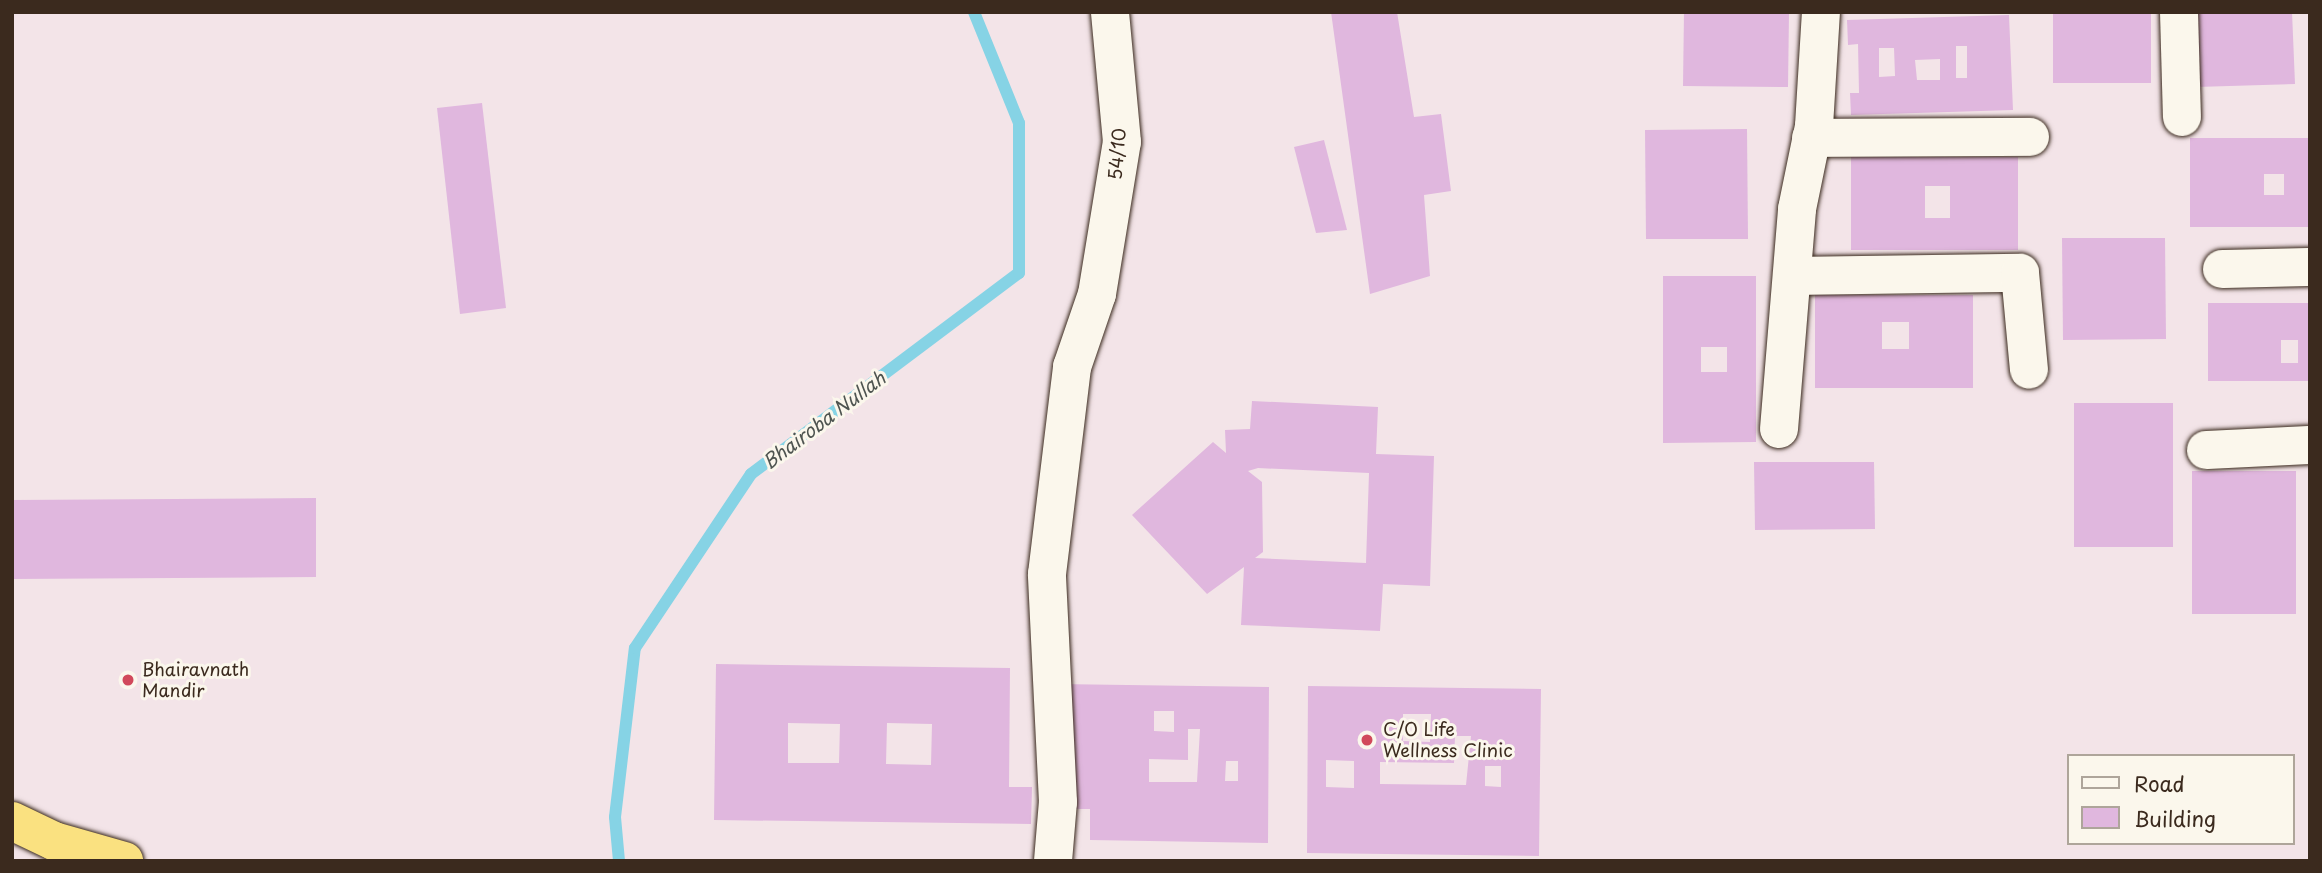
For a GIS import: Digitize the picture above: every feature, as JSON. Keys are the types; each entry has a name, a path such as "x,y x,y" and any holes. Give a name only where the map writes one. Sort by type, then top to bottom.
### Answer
{"highway":[{"path":"12,821 54,841 124,861"}],"street":[{"name":"54/10","path":"1053,861 1058,802 1047,574 1072,367 1097,294 1122,142 1110,12"},
{"path":"1779,429 1797,209 1811,138 1821,12"},
{"path":"2179,12 2182,117"},
{"path":"1811,138 2030,137"},
{"path":"2222,269 2310,267"},
{"path":"1792,276 2020,273 2029,370"},
{"path":"2206,450 2310,445"}],"building":[{"path":"1331,12 1397,12 1414,117 1441,114 1451,191 1424,195 1430,276 1370,294"},
{"path":"1684,12 1789,12 1788,87 1683,86"},
{"path":"2053,12 2151,12 2151,83 2053,83"},
{"path":"2194,12 2292,12 2295,84 2196,87"},
{"path":"2009,15 2013,110 1851,115 1850,93 1859,93 1858,44 1848,45 1847,20","holes":["1956,46 1967,46 1967,78 1956,78","1879,48 1894,48 1895,76 1879,77","1940,59 1940,80 1917,80 1915,60"]},
{"path":"482,103 506,308 460,314 437,108"},
{"path":"1747,129 1748,239 1646,239 1645,130"},
{"path":"2190,138 2310,138 2310,227 2190,227","holes":["2264,174 2284,174 2284,195 2264,195"]},
{"path":"1324,140 1347,230 1316,233 1294,147"},
{"path":"1851,157 2018,157 2018,250 1851,250","holes":["1925,186 1950,186 1950,218 1925,218"]},
{"path":"2062,238 2165,238 2166,339 2063,340"},
{"path":"1663,276 1756,276 1756,442 1663,443","holes":["1701,347 1727,347 1727,372 1701,372"]},
{"path":"1815,295 1973,295 1973,388 1815,388","holes":["1882,322 1909,322 1909,349 1882,349"]},
{"path":"2208,303 2310,303 2310,381 2208,381","holes":["2281,340 2298,340 2298,363 2281,363"]},
{"path":"1252,401 1378,407 1376,454 1434,456 1430,586 1383,584 1380,631 1241,625 1244,567 1207,594 1132,515 1213,442 1226,453 1225,430 1250,429","holes":["1258,468 1369,473 1366,563 1255,558 1263,552 1262,482 1248,471"]},
{"path":"2074,403 2173,403 2173,547 2074,547"},
{"path":"1754,462 1874,462 1875,529 1755,530"},
{"path":"2192,471 2296,471 2296,614 2192,614"},
{"path":"316,498 316,577 12,579 12,500"},
{"path":"716,664 1010,668 1009,787 1032,787 1031,824 714,820","holes":["788,723 840,724 839,763 788,763","887,723 932,724 931,765 886,764"]},
{"path":"1057,684 1269,687 1268,843 1090,840 1090,809 1073,809","holes":["1154,711 1174,711 1174,732 1154,731","1188,729 1200,729 1197,782 1149,782 1149,759 1188,760","1226,761 1238,761 1238,781 1225,781"]},
{"path":"1308,686 1541,689 1539,856 1307,853","holes":["1403,714 1431,714 1430,742 1403,741","1455,736 1471,736 1466,785 1380,784 1380,762 1454,763","1326,760 1354,761 1354,788 1326,787","1485,766 1501,766 1501,787 1485,786"]}],"waterway":[{"name":"Bhairoba Nullah","path":"619,861 615,817 635,648 751,474 1019,273 1019,123 974,12"}],"place":[{"name":"Bhairavnath Mandir","path":"128,680"},
{"name":"C/O Life Wellness Clinic","path":"1367,740"}]}
